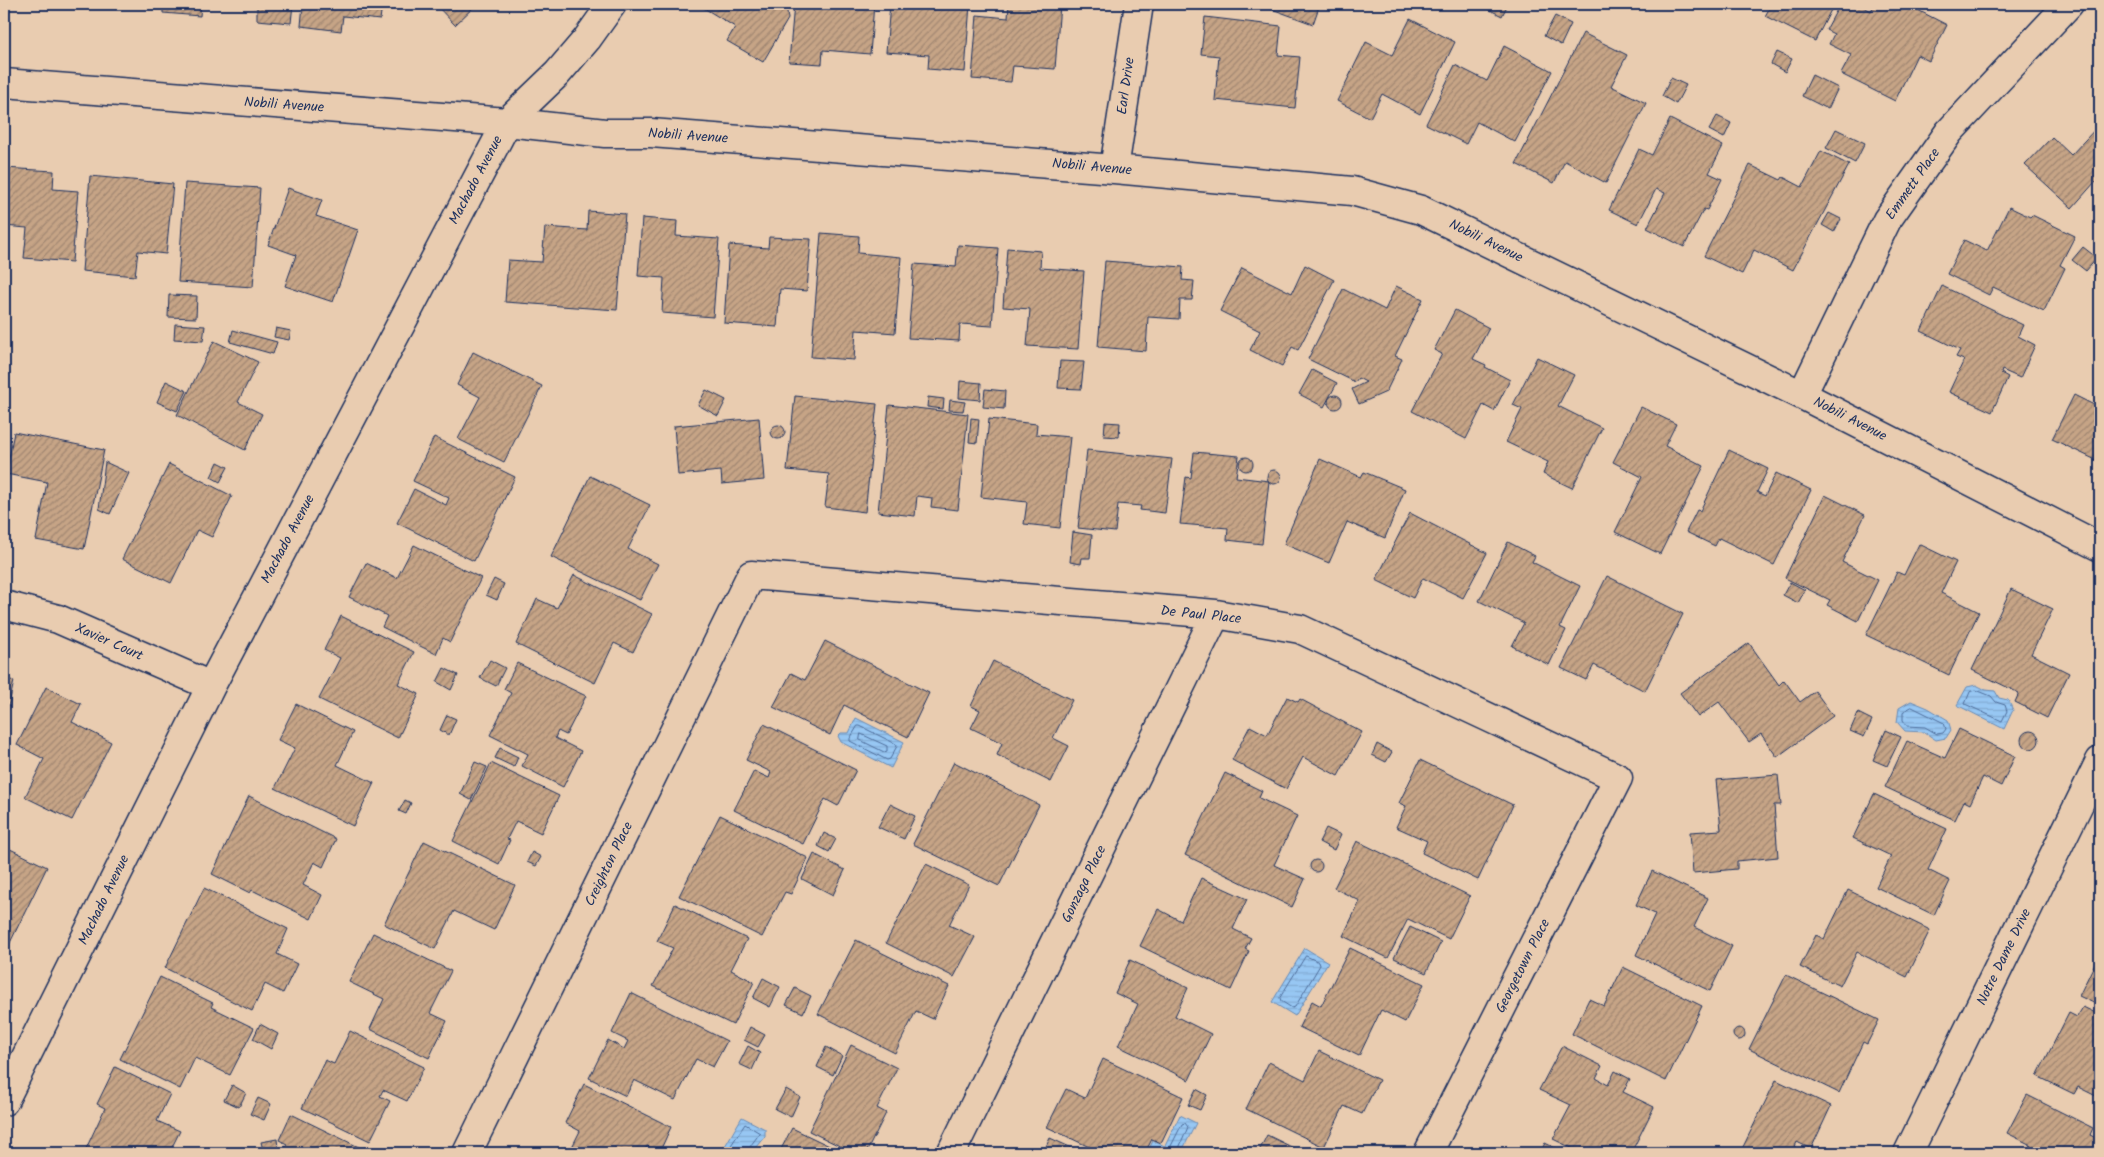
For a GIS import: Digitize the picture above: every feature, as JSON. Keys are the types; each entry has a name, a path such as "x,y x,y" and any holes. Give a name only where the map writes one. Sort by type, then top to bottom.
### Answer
{"street":[{"name":"Machado Avenue","path":"4,1101 10,1073 507,122 557,74 587,39 612,4"},
{"name":"Earl Drive","path":"1114,169 1139,4"},
{"name":"Emmett Place","path":"1802,395 1887,220 1949,132 2069,4"},
{"name":"Nobili Avenue","path":"4,83 507,122 604,133 651,133 1114,169 1352,191 1421,210 1802,395 2100,547"},
{"name":"De Paul Place","path":"751,576 1216,614 1300,629 1618,778"},
{"name":"Creighton Place","path":"467,1153 751,576"},
{"name":"Xavier Court","path":"4,605 58,619 211,686"},
{"name":"Gonzaga Place","path":"951,1153 1216,614"},
{"name":"Notre Dame Drive","path":"1908,1153 2100,761"},
{"name":"Georgetown Place","path":"1428,1153 1618,778"}],"water":[{"path":"1976,685 1986,690 1995,691 1999,698 2008,700 2013,710 2004,729 1957,705 1967,687"},
{"path":"1911,701 1928,708 1948,720 1951,730 1946,738 1936,740 1924,732 1905,731 1897,722 1899,708"},
{"path":"856,718 904,742 891,768 841,742 838,736 841,733 849,733"},
{"path":"1305,948 1328,962 1295,1016 1272,1002"},
{"path":"1180,1115 1196,1123 1181,1153 1147,1153 1153,1141 1165,1146"},
{"path":"742,1117 765,1129 765,1136 756,1147 754,1153 721,1153"}],"building":[{"path":"61,4 107,4 107,7"},
{"path":"163,4 201,4 200,16 163,13"},
{"path":"225,4 293,4 291,23 257,20 257,7"},
{"path":"303,4 382,4 380,20 343,16 341,31 301,26"},
{"path":"435,4 477,4 455,25"},
{"path":"700,4 786,4 788,19 763,62 727,41 735,27"},
{"path":"794,4 874,4 870,54 823,50 822,64 789,62"},
{"path":"890,4 970,4 965,72 928,69 929,55 886,52"},
{"path":"1009,4 1060,4 1055,69 1013,66 1011,82 972,79 977,15 1008,18"},
{"path":"1258,4 1320,4 1313,24"},
{"path":"1488,4 1508,4 1502,16 1486,8"},
{"path":"1772,4 1834,4 1815,41 1765,16"},
{"path":"1840,4 1858,4 1871,11 1874,5 1871,4 1911,4 1910,6 1947,25 1929,61 1917,55 1895,101 1841,74 1851,55 1829,44 1834,34 1826,30"},
{"path":"1555,16 1571,24 1561,45 1544,36"},
{"path":"1205,17 1281,26 1278,55 1300,57 1295,108 1215,100 1219,56 1201,54"},
{"path":"1410,19 1455,42 1420,114 1382,94 1370,118 1337,101 1366,42 1392,55"},
{"path":"1583,33 1627,55 1611,86 1646,103 1606,183 1565,161 1554,183 1516,164"},
{"path":"1504,46 1552,71 1515,142 1477,122 1466,144 1426,124 1455,65 1487,81"},
{"path":"1777,52 1792,59 1785,72 1771,64"},
{"path":"1812,75 1838,88 1828,109 1802,96"},
{"path":"1671,78 1686,85 1676,104 1662,96"},
{"path":"1717,116 1731,123 1724,138 1709,130"},
{"path":"1670,119 1723,146 1709,173 1722,179 1707,210 1704,209 1684,247 1647,228 1665,193 1656,189 1638,224 1609,210 1639,149 1652,155"},
{"path":"2100,124 2100,187 2095,182 2072,208 2025,165 2052,137 2071,155"},
{"path":"1836,129 1865,143 1855,163 1826,148"},
{"path":"1821,151 1849,165 1793,270 1754,250 1742,274 1704,256 1750,165 1781,180 1783,177 1802,187"},
{"path":"4,168 54,171 53,189 78,191 72,262 24,258 27,228 4,226"},
{"path":"90,176 173,184 166,254 138,251 135,276 82,271"},
{"path":"185,183 260,188 253,287 178,282"},
{"path":"288,188 322,200 316,216 358,230 333,302 285,286 296,255 268,245"},
{"path":"2009,207 2030,217 2032,215 2075,236 2060,265 2065,268 2044,311 1993,287 1989,295 1947,274 1964,240 1987,251"},
{"path":"588,211 625,214 617,310 505,302 508,260 542,262 545,227 587,230"},
{"path":"1829,213 1841,219 1834,232 1822,225"},
{"path":"642,218 677,221 676,236 719,239 713,317 662,313 664,278 638,276"},
{"path":"821,233 859,236 858,253 901,257 895,333 856,330 854,360 811,357"},
{"path":"769,237 811,239 807,291 780,289 777,327 724,323 729,245 768,248"},
{"path":"958,245 998,248 992,326 960,324 959,341 908,338 914,264 956,267"},
{"path":"2083,247 2097,258 2086,271 2072,260"},
{"path":"1007,248 1041,251 1040,268 1084,271 1078,349 1027,346 1030,309 1003,307"},
{"path":"1105,261 1183,267 1182,280 1194,281 1192,300 1180,300 1179,319 1148,317 1146,351 1098,347"},
{"path":"1305,265 1334,280 1298,350 1292,347 1282,366 1250,350 1260,331 1220,311 1242,268 1292,293"},
{"path":"1396,286 1423,299 1395,356 1402,359 1386,392 1359,404 1352,389 1366,382 1358,378 1355,382 1308,359 1343,289 1385,310"},
{"path":"1942,286 2023,325 2018,336 2035,345 2020,378 2002,370 2001,373 2008,377 1992,412 1949,392 1964,360 1956,357 1960,350 1921,331"},
{"path":"169,295 197,296 196,318 168,317"},
{"path":"1455,310 1489,328 1473,359 1510,380 1494,411 1483,405 1466,439 1412,411 1442,354 1434,350"},
{"path":"175,324 205,326 203,341 174,339"},
{"path":"276,328 291,331 289,340 274,337"},
{"path":"233,330 277,342 273,354 230,342"},
{"path":"214,341 258,362 238,402 262,414 245,450 177,415"},
{"path":"473,352 542,386 504,462 458,439 480,397 457,385"},
{"path":"1537,357 1574,375 1558,406 1602,428 1572,488 1543,474 1548,462 1506,442 1522,409 1513,405"},
{"path":"1060,361 1084,362 1081,389 1058,388"},
{"path":"1312,370 1337,383 1324,407 1299,394"},
{"path":"166,381 187,391 177,411 157,402"},
{"path":"960,381 981,383 980,400 959,398"},
{"path":"985,389 1005,391 1004,409 983,407"},
{"path":"706,390 726,400 718,416 698,405"},
{"path":"1335,395 1340,397 1342,402 1340,407 1335,409 1330,407 1328,402 1330,397"},
{"path":"2074,395 2100,408 2100,462 2052,439"},
{"path":"795,396 877,404 865,512 825,507 829,474 787,470"},
{"path":"928,397 944,399 943,409 927,407"},
{"path":"950,400 965,402 963,411 949,410"},
{"path":"889,405 968,414 958,510 931,507 932,498 917,496 915,516 878,512"},
{"path":"1641,407 1676,424 1665,446 1704,466 1660,554 1615,532 1642,477 1613,462"},
{"path":"759,418 764,480 722,484 721,471 678,475 674,426"},
{"path":"971,418 979,419 977,443 969,442"},
{"path":"989,419 1037,424 1036,434 1070,437 1060,528 1024,524 1027,502 981,497"},
{"path":"1105,422 1120,423 1119,437 1104,436"},
{"path":"778,425 783,427 785,432 783,437 778,439 773,437 771,432 773,427"},
{"path":"14,432 104,450 84,549 36,540 47,482 6,474"},
{"path":"434,437 515,477 474,561 397,523 414,489 446,505 449,498 413,481"},
{"path":"1087,450 1172,459 1165,513 1140,510 1141,506 1118,504 1115,532 1078,528"},
{"path":"1729,450 1768,469 1757,492 1765,496 1776,473 1811,490 1774,565 1719,538 1715,546 1686,532 1697,510 1700,511"},
{"path":"1194,452 1239,456 1236,477 1269,481 1262,544 1227,540 1228,528 1180,524 1186,477 1191,478"},
{"path":"1246,457 1251,459 1253,464 1251,469 1246,471 1241,469 1239,464 1241,459"},
{"path":"1320,459 1361,477 1364,472 1405,489 1385,538 1347,522 1329,563 1284,544"},
{"path":"105,462 129,473 110,514 99,509"},
{"path":"218,462 228,467 220,482 211,477"},
{"path":"169,464 232,496 212,537 197,530 171,583 122,559"},
{"path":"1274,470 1279,472 1281,477 1279,482 1274,484 1269,482 1267,477 1269,472"},
{"path":"590,476 650,505 628,549 658,564 640,600 551,557"},
{"path":"1825,495 1865,515 1842,562 1878,580 1858,621 1827,605 1830,600 1785,578"},
{"path":"1410,513 1487,553 1463,598 1423,578 1413,598 1376,580"},
{"path":"1073,532 1092,535 1090,558 1082,558 1081,564 1070,562"},
{"path":"1508,542 1535,556 1532,562 1580,586 1560,627 1566,630 1549,665 1512,646 1524,623 1479,601"},
{"path":"1919,544 1956,562 1941,593 1979,612 1949,675 1866,635 1897,572 1904,575"},
{"path":"414,545 481,578 450,642 443,638 436,654 382,627 387,616 349,597 366,563 397,578"},
{"path":"574,575 652,614 633,652 614,643 595,683 516,644 537,599 557,608"},
{"path":"1607,576 1683,614 1645,691 1594,665 1586,680 1561,668"},
{"path":"494,579 504,584 497,600 486,595"},
{"path":"1790,582 1805,590 1798,603 1783,595"},
{"path":"2011,589 2053,609 2031,654 2069,673 2047,718 2015,702 2019,693 1972,670"},
{"path":"341,616 414,652 398,684 419,694 398,738 319,699 340,658 324,650"},
{"path":"825,641 929,693 908,737 844,705 830,735 773,707 791,673 805,680"},
{"path":"1749,643 1779,685 1784,680 1800,702 1815,691 1833,716 1777,757 1761,734 1749,742 1719,702 1698,717 1680,693"},
{"path":"490,660 505,668 496,686 480,678"},
{"path":"993,661 1072,700 1053,738 1069,746 1051,782 997,755 1002,743 971,728 980,710 971,706"},
{"path":"517,663 586,696 566,735 558,731 555,738 581,751 563,787 522,766 528,754 490,735 511,693 504,689"},
{"path":"444,668 458,675 451,690 437,682"},
{"path":"4,678 14,681 4,728"},
{"path":"46,687 81,704 72,722 111,742 72,820 25,797 44,759 17,745"},
{"path":"1287,697 1298,702 1300,699 1362,732 1338,776 1303,757 1286,789 1232,760 1250,726 1267,735"},
{"path":"296,704 353,732 337,765 374,783 353,826 275,788 295,748 278,740"},
{"path":"1858,713 1872,720 1864,737 1850,731"},
{"path":"447,715 456,719 449,735 440,730"},
{"path":"764,724 856,770 838,806 825,799 803,844 734,810 754,771 769,778 771,772 746,760"},
{"path":"1959,729 2015,756 2001,786 1983,777 1970,804 1964,801 1955,820 1885,787 1907,741 1945,758"},
{"path":"1886,730 1901,737 1887,766 1873,760"},
{"path":"2030,731 2036,734 2039,740 2036,746 2030,749 2024,746 2021,740 2024,734"},
{"path":"1377,744 1392,752 1386,762 1372,755"},
{"path":"500,748 518,757 514,767 495,758"},
{"path":"1420,760 1513,805 1478,880 1422,853 1427,841 1396,827 1406,806 1399,803"},
{"path":"475,762 487,767 471,800 460,794"},
{"path":"954,762 1039,805 999,886 913,844"},
{"path":"491,763 559,796 541,833 516,821 507,839 510,840 499,864 453,841"},
{"path":"1225,773 1262,791 1259,798 1297,816 1274,865 1305,879 1292,907 1185,855"},
{"path":"1778,775 1781,805 1774,805 1778,857 1737,861 1737,869 1693,873 1690,832 1721,830 1716,780"},
{"path":"1874,794 1947,829 1928,870 1950,881 1934,915 1876,887 1891,856 1853,838"},
{"path":"249,796 336,839 323,867 314,862 303,885 322,895 311,919 252,890 250,893 212,874"},
{"path":"405,800 411,803 406,814 399,811"},
{"path":"890,804 915,816 904,839 878,827"},
{"path":"720,815 808,858 791,894 785,892 762,937 679,896"},
{"path":"1326,828 1341,835 1334,850 1319,842"},
{"path":"824,833 836,839 829,852 818,846"},
{"path":"424,841 515,885 494,930 454,911 435,949 384,924"},
{"path":"1357,841 1470,896 1449,939 1408,919 1388,958 1343,936 1360,901 1334,888"},
{"path":"4,846 47,867 4,955"},
{"path":"532,852 541,857 536,866 527,862"},
{"path":"814,854 845,870 833,895 802,879"},
{"path":"1318,860 1321,861 1321,871 1314,872 1311,871 1310,864 1311,861"},
{"path":"926,864 969,885 949,925 975,937 954,977 886,943"},
{"path":"1652,871 1708,898 1694,927 1732,946 1710,991 1636,955 1655,914 1636,905"},
{"path":"1201,878 1247,899 1233,929 1251,938 1245,949 1249,951 1231,990 1140,946 1158,909 1181,921"},
{"path":"204,888 288,929 277,954 297,964 283,993 265,984 252,1011 165,968"},
{"path":"1848,890 1930,930 1907,977 1857,952 1840,986 1800,967 1816,935 1824,939"},
{"path":"675,904 747,939 731,970 754,982 733,1025 653,986 673,948 657,941"},
{"path":"1410,927 1441,942 1426,973 1394,958"},
{"path":"373,933 451,971 430,1013 447,1021 429,1058 370,1029 384,999 349,982"},
{"path":"856,940 949,986 933,1019 916,1011 895,1053 818,1014"},
{"path":"1350,948 1424,984 1405,1022 1381,1010 1359,1056 1299,1027 1312,1001 1321,1006"},
{"path":"2097,959 2100,960 2100,1006 2079,996"},
{"path":"1130,960 1188,988 1175,1016 1211,1034 1189,1080 1118,1046 1138,1004 1115,993"},
{"path":"1623,967 1702,1006 1666,1081 1572,1034 1589,999 1604,1006"},
{"path":"1786,975 1879,1020 1867,1044 1863,1042 1839,1093 1749,1049"},
{"path":"160,977 213,1003 211,1007 254,1028 230,1075 195,1058 180,1089 120,1059"},
{"path":"763,978 780,987 770,1007 753,998"},
{"path":"795,988 811,996 803,1013 786,1005"},
{"path":"631,993 727,1041 713,1067 696,1059 675,1100 634,1080 626,1096 589,1078 608,1040 624,1049 628,1041 612,1033"},
{"path":"2083,1007 2100,1015 2100,1098 2078,1087 2074,1094 2037,1076 2069,1013 2077,1017"},
{"path":"260,1024 278,1034 271,1049 253,1039"},
{"path":"750,1027 765,1035 758,1047 744,1040"},
{"path":"1737,1028 1741,1028 1745,1034 1741,1040 1737,1040 1733,1036 1733,1032"},
{"path":"350,1031 424,1067 407,1101 383,1090 380,1096 390,1101 370,1141 302,1108 325,1060 334,1064"},
{"path":"851,1045 897,1068 877,1108 886,1113 866,1153 854,1153 809,1131"},
{"path":"748,1046 760,1053 752,1070 739,1064"},
{"path":"1562,1046 1602,1066 1596,1078 1608,1085 1615,1071 1630,1079 1623,1092 1654,1107 1631,1153 1582,1153 1553,1139 1571,1105 1539,1090"},
{"path":"826,1047 842,1056 833,1075 817,1067"},
{"path":"1319,1051 1379,1080 1362,1114 1344,1106 1324,1147 1246,1109 1269,1062 1305,1080"},
{"path":"1103,1059 1183,1097 1161,1143 1152,1139 1145,1153 1102,1153 1047,1127 1066,1089 1085,1098"},
{"path":"115,1067 170,1094 157,1121 180,1131 169,1153 84,1153 105,1108 97,1104"},
{"path":"1776,1080 1831,1106 1811,1149 1797,1142 1792,1153 1740,1153"},
{"path":"584,1084 671,1127 660,1151 647,1146 644,1153 569,1153 580,1131 565,1123"},
{"path":"232,1085 246,1093 239,1107 224,1100"},
{"path":"786,1089 800,1097 791,1117 775,1109"},
{"path":"1196,1089 1207,1095 1200,1110 1188,1105"},
{"path":"2027,1095 2093,1128 2090,1135 2100,1140 2100,1153 2027,1153 2031,1145 2007,1133"},
{"path":"258,1098 271,1104 264,1120 250,1114"},
{"path":"291,1114 371,1153 283,1153 287,1144 279,1140"},
{"path":"792,1128 844,1153 779,1153"},
{"path":"1267,1135 1304,1153 1258,1153"},
{"path":"1050,1138 1083,1153 1043,1153"},
{"path":"277,1139 278,1148 263,1150 261,1142"},
{"path":"1545,1143 1566,1153 1540,1153"}]}
